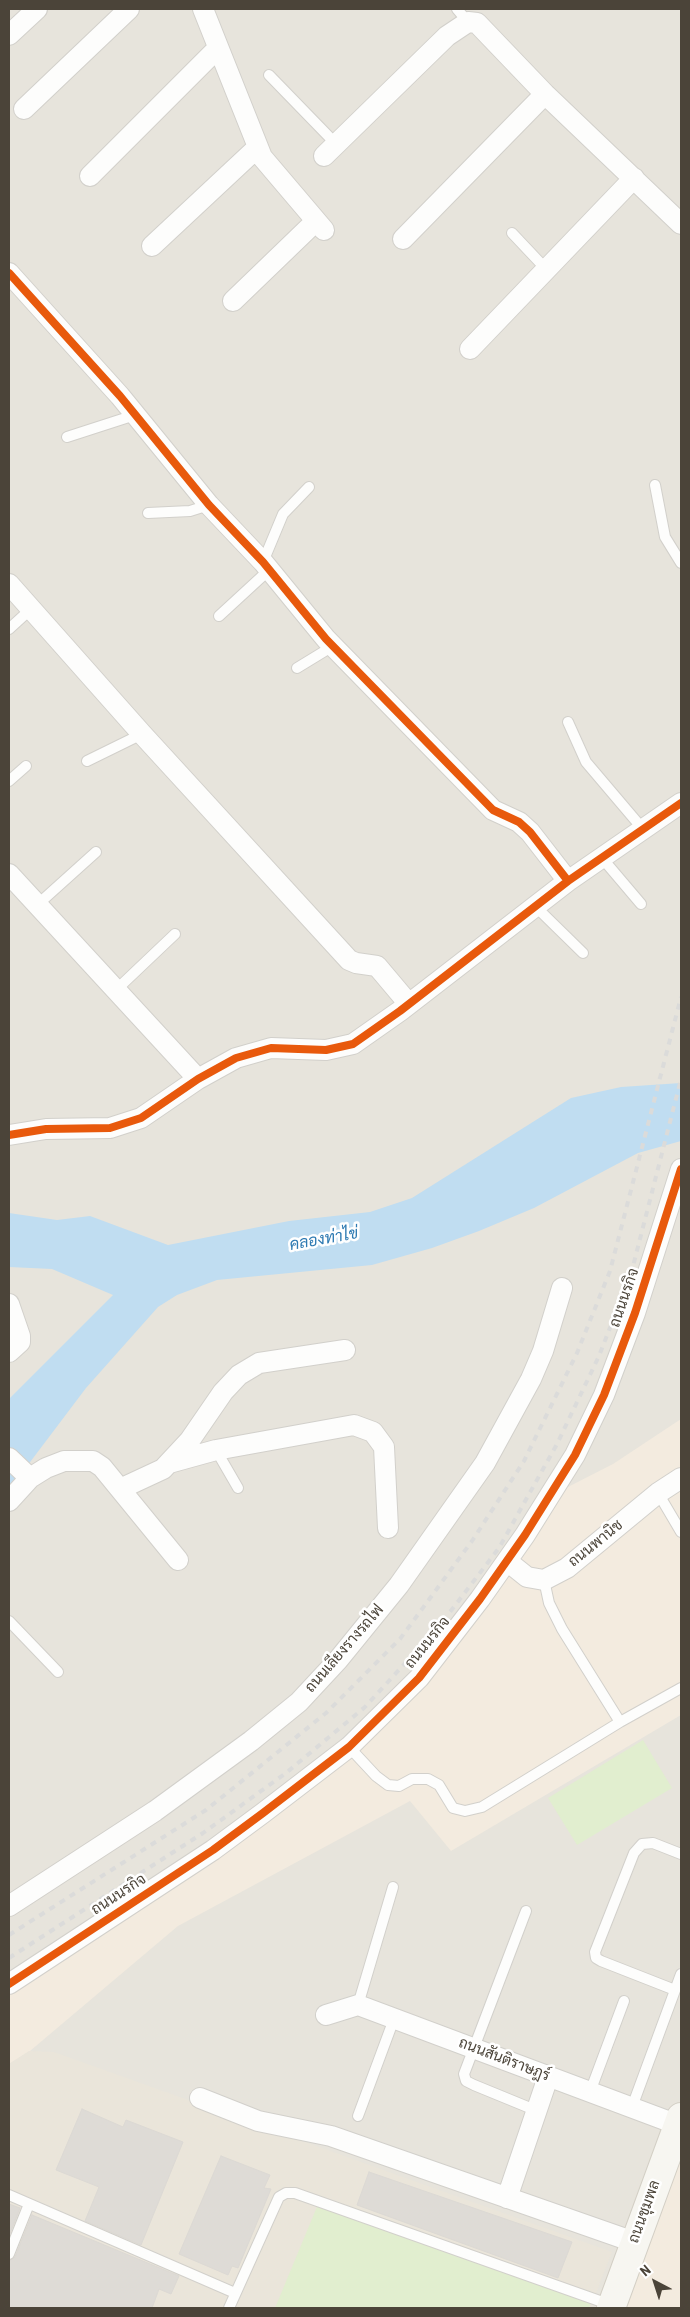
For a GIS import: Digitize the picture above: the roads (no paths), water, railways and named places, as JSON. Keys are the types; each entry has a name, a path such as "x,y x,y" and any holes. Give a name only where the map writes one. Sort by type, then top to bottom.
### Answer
{"main road":[{"name":"ถนนชุมพล","path":"615,2307 634,2242 680,2122"}],"street":[{"path":"9,35 37,9"},
{"path":"24,109 129,9"},
{"path":"203,9 262,157 320,226 233,301"},
{"path":"330,150 447,36 463,16 477,23 545,94 681,224"},
{"path":"90,176 218,48"},
{"path":"403,240 545,94"},
{"path":"152,246 258,147"},
{"path":"470,349 545,268 634,178"},
{"path":"9,273 135,416 209,505 266,566 333,646 493,810 519,822 530,832 568,881"},
{"path":"9,584 142,734 349,960 356,963 378,966 409,1004"},
{"path":"9,1135 46,1129 110,1128 141,1118 198,1079 236,1058 271,1048 326,1050 353,1044 409,1004 568,881 642,828 681,803"},
{"path":"9,874 36,906 198,1079"},
{"name":"ถนนนรกิจ","path":"9,1984 213,1850 349,1747 419,1678 507,1561 575,1455 604,1395 635,1313 681,1169"},
{"name":"ถนนเลียงรางรถไฟ","path":"9,1906 155,1811 252,1741 299,1702 338,1660 399,1585 485,1463 531,1379 543,1351 562,1288"},
{"path":"9,1304 20,1336 20,1342 9,1352"},
{"path":"120,1490 163,1469 190,1440 223,1392 239,1375 259,1363 346,1350"},
{"path":"168,1463 216,1450 354,1425 373,1432 384,1447 388,1528"},
{"path":"9,1458 30,1478"},
{"path":"9,1501 30,1478 46,1468 64,1461 92,1461 102,1467 178,1560"},
{"name":"ถนนพานิช","path":"544,1580 567,1568 658,1494 681,1478"},
{"path":"507,1561 527,1577 544,1580"},
{"path":"326,2015 358,2005"},
{"name":"ถนนสันติราษฎร์","path":"358,2005 548,2077 680,2122"},
{"path":"507,2198 535,2110 548,2077"},
{"path":"200,2098 258,2121 331,2136 634,2242"}],"lane":[{"path":"268,76 330,150"},
{"path":"512,233 545,268"},
{"path":"67,437 135,416"},
{"path":"655,485 664,537 681,563"},
{"path":"218,616 266,566 283,514 310,487"},
{"path":"148,513 190,511 209,505"},
{"path":"9,629 32,608"},
{"path":"297,668 333,646"},
{"path":"568,722 586,762 642,828"},
{"path":"87,761 142,734"},
{"path":"9,781 26,766"},
{"path":"36,906 96,852"},
{"path":"602,858 641,904"},
{"path":"536,907 583,953"},
{"path":"116,990 175,934"},
{"path":"216,1450 238,1488"},
{"path":"658,1494 681,1532"},
{"path":"544,1580 548,1603 620,1722"},
{"path":"9,1621 58,1672"},
{"path":"349,1747 376,1776 388,1785 398,1786 412,1779 428,1779 439,1785 453,1808 465,1812 482,1807 620,1722 681,1688"},
{"path":"675,1990 601,1961 596,1958 595,1952 634,1852 642,1844 653,1843 681,1854"},
{"path":"358,2005 393,1887"},
{"path":"526,1911 464,2074 466,2081 535,2110"},
{"path":"632,2107 681,1974"},
{"path":"590,2092 624,2001"},
{"path":"358,2116 394,2018"},
{"path":"229,2308 279,2197 286,2193 295,2193 615,2307"},
{"path":"9,2196 235,2294"},
{"path":"9,2254 29,2204"}],"water":[{"name":"คลองท่าไข่","path":"681,1083 681,1141 638,1153 534,1208 432,1248 372,1265 217,1280 177,1295 158,1307 86,1388 9,1490 9,1399 113,1295 52,1269 9,1267 9,1213 57,1220 90,1216 168,1245 289,1221 370,1212 412,1198 571,1098 621,1087"}],"railway":[{"path":"9,1935 206,1810 326,1713 400,1639 472,1541 524,1461 577,1353 610,1271 681,997"},
{"path":"9,1958 203,1833 286,1773 365,1707 440,1625 499,1548 557,1444 599,1356 631,1274 681,1079"}]}
